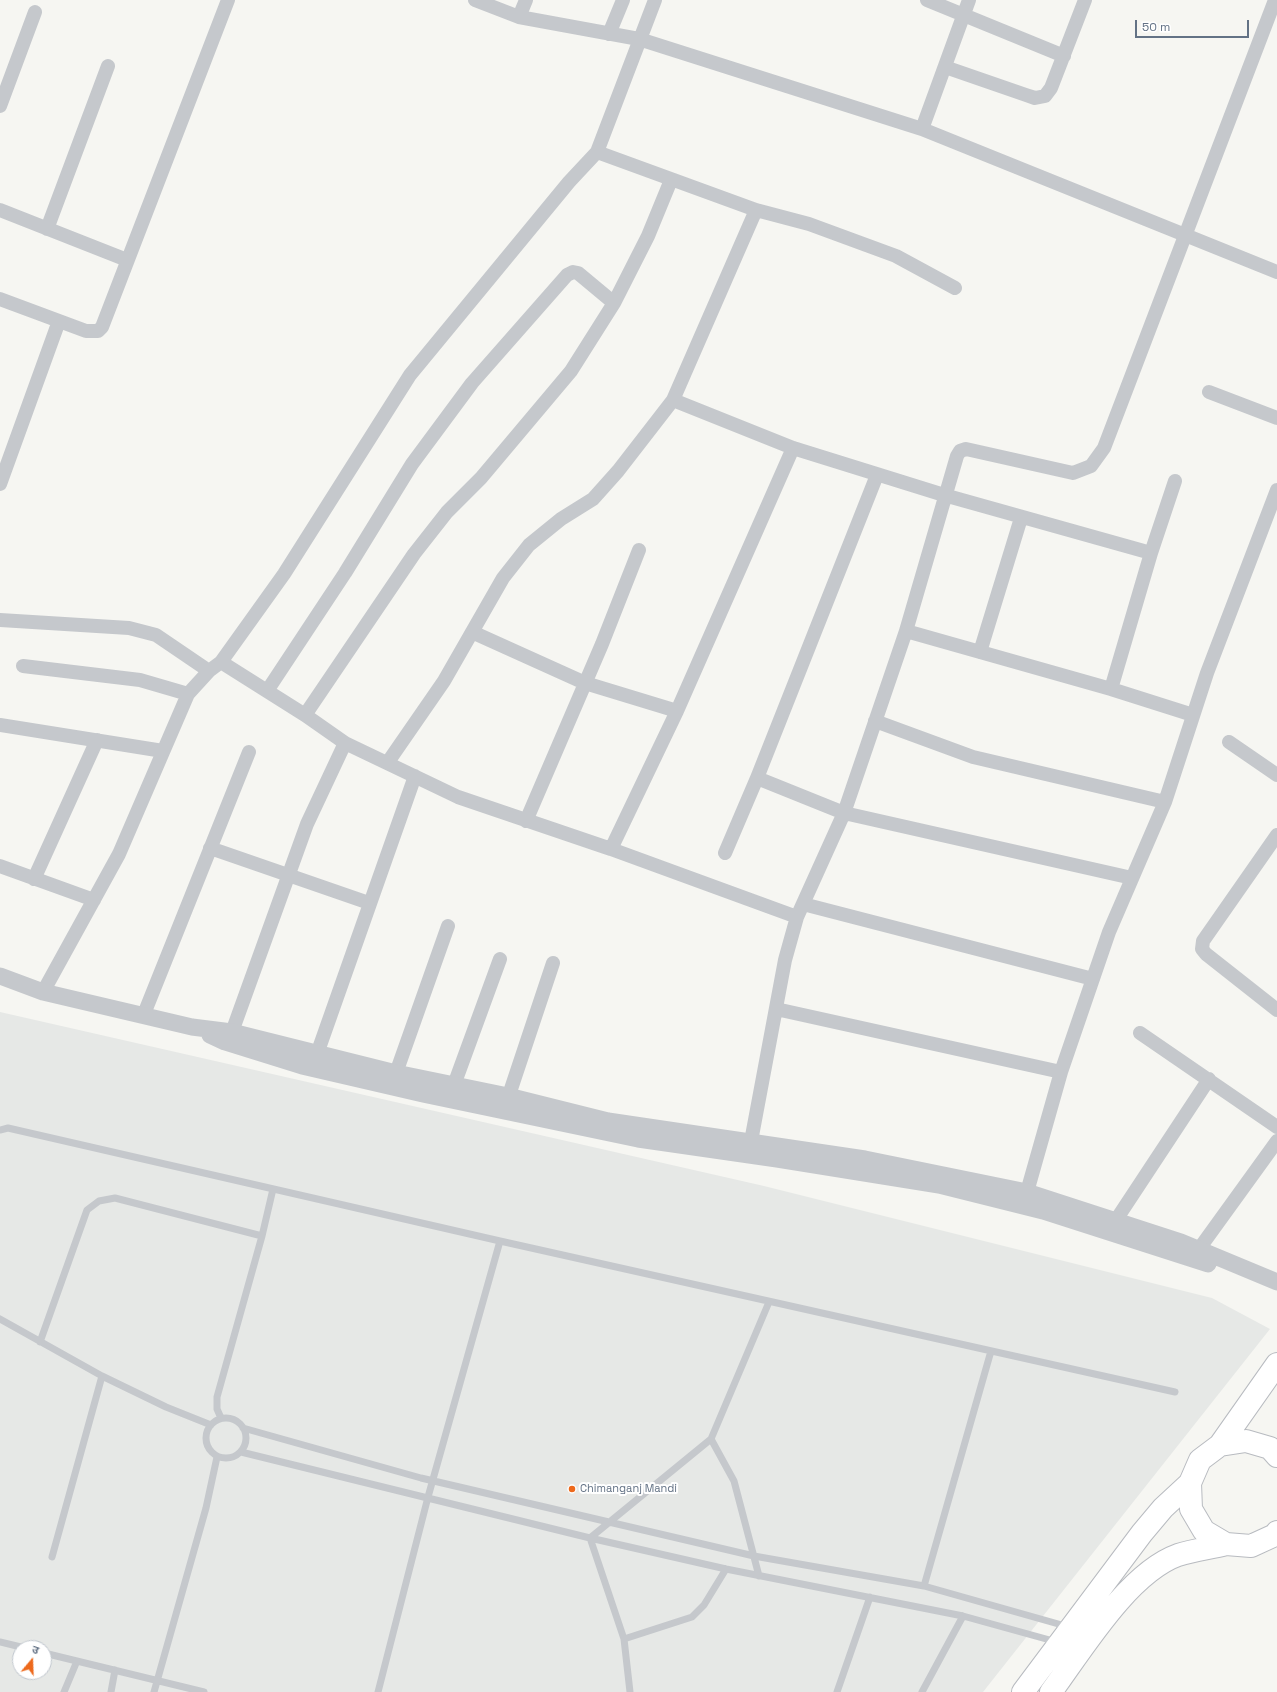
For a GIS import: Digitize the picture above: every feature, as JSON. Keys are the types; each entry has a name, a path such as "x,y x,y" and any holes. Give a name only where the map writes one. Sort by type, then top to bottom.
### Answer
{"main road":[{"path":"1051,1692 1075,1640 1146,1528 1163,1508 1190,1483 1200,1460 1220,1445 1277,1364"},
{"path":"1220,1445 1246,1441 1270,1448 1277,1456"},
{"path":"1190,1483 1191,1509 1204,1531 1226,1544"},
{"path":"1251,1546 1274,1535 1277,1532"},
{"path":"1023,1692 1075,1640 1137,1582 1156,1567 1178,1556 1226,1544 1277,1547"}],"street":[{"path":"0,299 86,331 98,331 102,327 228,0"},
{"path":"474,0 519,17 639,39 922,129 1277,272"},
{"path":"519,17 526,0"},
{"path":"609,34 623,0"},
{"path":"44,992 119,854 188,694 221,662 284,574 410,375 569,182 597,152 655,0"},
{"path":"927,0 1064,56"},
{"path":"922,129 969,0"},
{"path":"945,67 1035,98 1045,96 1051,88 1085,0"},
{"path":"750,1148 785,960 797,917 844,813 906,631 944,495 957,456 960,451 966,449 1073,473 1091,466 1104,448 1184,235 1275,3"},
{"path":"0,106 35,12"},
{"path":"47,229 108,66"},
{"path":"597,152 756,210 809,224 896,256 955,288"},
{"path":"305,715 414,554 447,512 481,478 571,371 614,303 648,236 671,180"},
{"path":"0,210 127,260"},
{"path":"388,762 444,681 503,578 529,544 561,519 593,499 673,400 756,210"},
{"path":"267,691 345,573 412,464 472,383 567,275 573,272 578,273 614,303"},
{"path":"0,484 59,321"},
{"path":"1209,392 1277,418"},
{"path":"673,400 793,448 877,475 1021,518 1151,553"},
{"path":"611,849 677,711 793,448"},
{"path":"725,853 757,778 877,475"},
{"path":"1111,689 1151,553 1175,481"},
{"path":"1027,1192 1061,1072 1109,932 1165,802 1207,673 1277,490"},
{"path":"980,652 1021,518"},
{"path":"526,821 585,683 639,550"},
{"path":"0,620 129,628 156,635 210,671"},
{"path":"906,631 1111,689 1193,715"},
{"path":"472,632 585,683 677,711"},
{"path":"221,662 305,715 346,743 458,797 611,849 797,917"},
{"path":"24,666 140,680 188,694"},
{"path":"875,721 973,757 1165,802"},
{"path":"0,725 163,751"},
{"path":"34,879 97,740"},
{"path":"1229,742 1277,775"},
{"path":"232,1032 307,824 346,743"},
{"path":"144,1014 249,752"},
{"path":"317,1054 415,776"},
{"path":"757,778 844,813 1132,878"},
{"path":"1275,1003 1206,954 1202,949 1203,941 1277,835"},
{"path":"210,848 369,903"},
{"path":"0,866 94,900"},
{"path":"803,904 1093,979"},
{"path":"396,1073 448,926"},
{"path":"454,1085 500,959"},
{"path":"506,1104 552,962"},
{"path":"0,976 44,992 144,1014 192,1027 232,1032 396,1073 454,1085 506,1104"},
{"path":"776,1010 1061,1072"},
{"path":"192,1027 225,1042 302,1066 506,1104 608,1121 940,1185 1043,1211 1275,1286"},
{"path":"1140,1033 1277,1127"},
{"path":"1116,1220 1209,1079"},
{"path":"1199,1249 1277,1141"},
{"path":"750,1148 865,1159 1027,1192 1116,1220 1199,1249 1275,1286"}],"lane":[{"path":"0,1130 8,1128 273,1190 1175,1392"},
{"path":"222,1418 217,1409 217,1397 262,1236 273,1190"},
{"path":"40,1342 87,1210 99,1201 115,1198 262,1236"},
{"path":"378,1692 428,1498 500,1241"},
{"path":"590,1538 711,1439 769,1302"},
{"path":"0,1319 102,1376 166,1407 211,1424"},
{"path":"924,1586 992,1351"},
{"path":"52,1557 102,1376"},
{"path":"243,1428 246,1440 241,1452 230,1458 217,1457 212,1453 206,1442 205,1436 211,1424 222,1418 234,1420 243,1428 433,1481 754,1556 924,1586 1075,1640"},
{"path":"711,1439 734,1481 759,1576"},
{"path":"241,1452 590,1538 726,1569 870,1597 1075,1640"},
{"path":"154,1692 156,1680 206,1508 217,1457"},
{"path":"590,1538 624,1639 630,1692"},
{"path":"624,1639 692,1617 704,1605 726,1569"},
{"path":"837,1692 870,1597"},
{"path":"922,1692 963,1616"},
{"path":"0,1642 12,1645"},
{"path":"52,1655 204,1692"},
{"path":"64,1692 77,1661"},
{"path":"111,1692 115,1670"}],"shaded area":[{"name":"Chimanganj Mandi","path":"0,1012 764,1186 1212,1298 1270,1329 983,1692 0,1692"}],"place":[{"name":"Chimanganj Mandi","path":"572,1489"}]}
